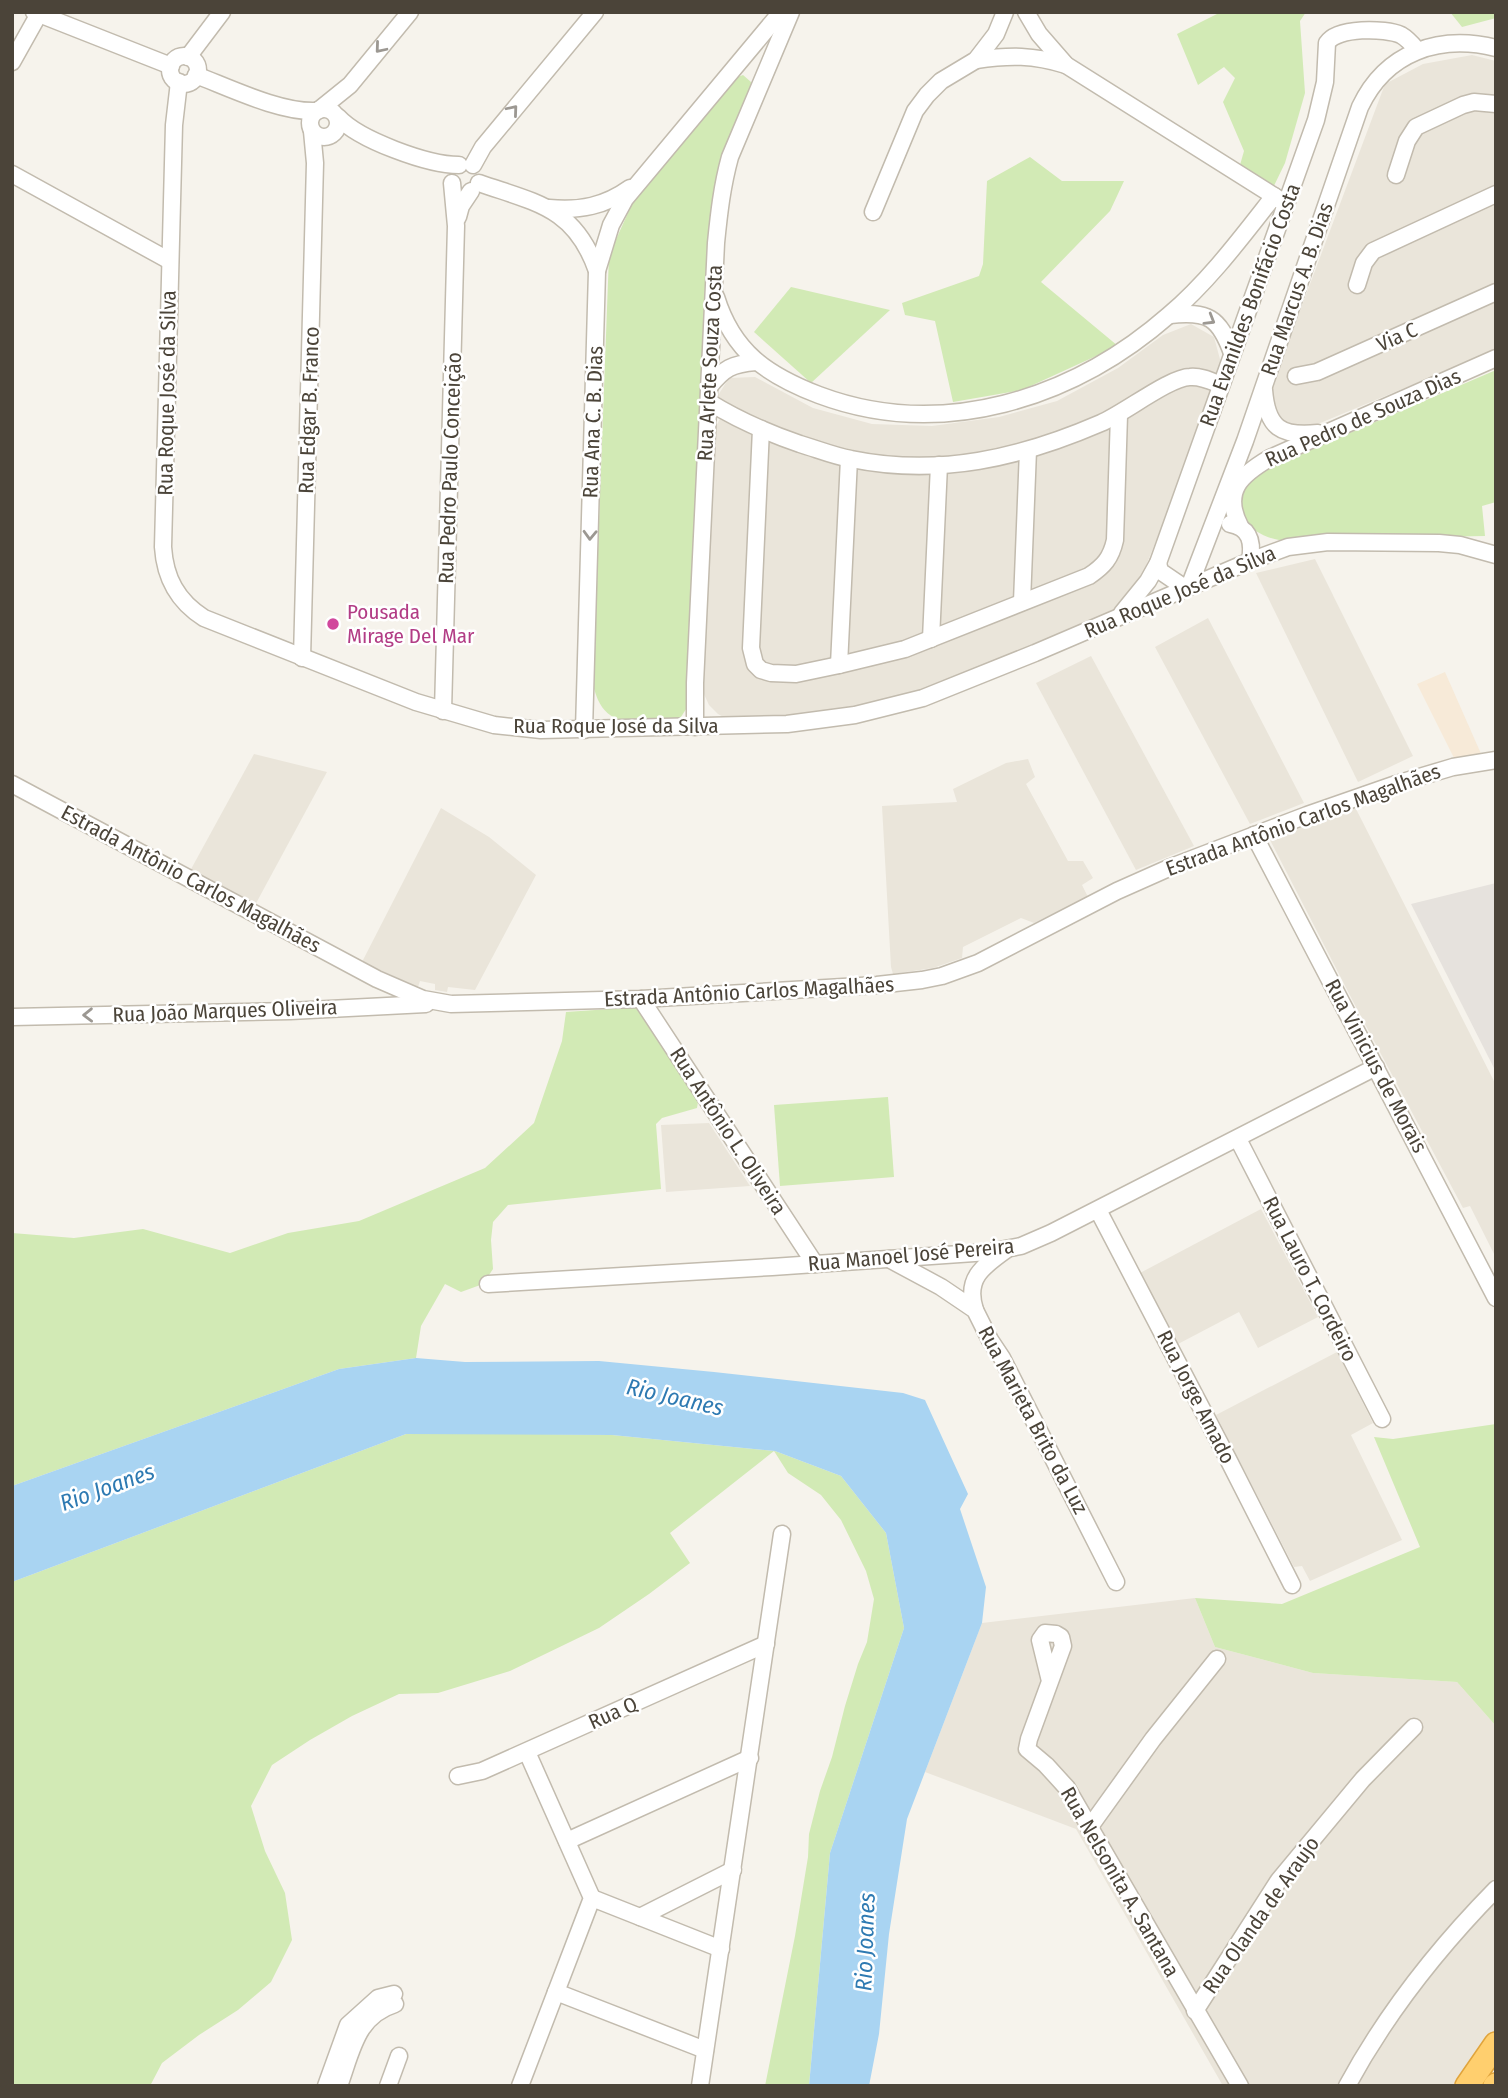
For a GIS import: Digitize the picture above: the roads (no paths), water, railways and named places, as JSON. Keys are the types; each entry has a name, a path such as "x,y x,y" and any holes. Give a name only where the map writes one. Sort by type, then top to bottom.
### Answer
{"highway":[{"path":"1468,2086 1496,2044"}],"street":[{"path":"188,57 222,12"},
{"path":"311,130 310,120 318,110 350,85 410,12"},
{"path":"452,182 453,172 466,165 483,146 595,12"},
{"path":"597,271 618,210 637,182 781,12"},
{"name":"Rua Arlete Souza Costa","path":"695,727 716,243 723,182 730,157 791,12"},
{"path":"873,212 915,111 941,81 976,60 996,34 1005,12"},
{"path":"714,288 733,335 756,362 799,386 834,400 855,406 907,413 981,410 1033,397 1081,375 1121,351 1170,315 1280,200 1066,65 1039,34 1026,12"},
{"path":"12,62 38,13 171,66"},
{"name":"Rua Evanildes Bonifácio Costa","path":"1155,572 1232,353 1280,200 1316,120 1327,66 1327,43 1337,34 1382,31 1401,35 1417,50"},
{"path":"1417,50 1477,43 1496,48"},
{"name":"Rua Marcus A. B. Dias","path":"1187,587 1205,549 1245,442 1360,107 1370,88 1387,69 1417,50"},
{"path":"976,60 1013,55 1066,65"},
{"path":"188,57 197,66 196,75 189,82 179,82 171,74 171,66 175,59 188,57"},
{"path":"735,67 751,75 757,91"},
{"path":"196,75 278,105 298,110 330,110 350,129 372,140 439,163 466,165 479,173 475,187 460,190 437,169 414,156"},
{"name":"Rua Roque José da Silva","path":"179,82 174,125 163,547 169,579 184,603 204,618 443,711 494,726 518,729 584,730 822,721 888,708 954,687 1225,571 1288,547 1328,542 1496,542"},
{"path":"1396,175 1407,141 1416,127 1463,105 1474,102 1496,104"},
{"path":"278,105 296,116 320,137 348,134 372,140"},
{"path":"331,136 337,131 338,117"},
{"name":"Rua Edgar B. Franco","path":"302,658 315,163 311,130"},
{"name":"Rua Edgar B. Franco","path":"315,163 319,151 331,136"},
{"path":"12,174 170,261"},
{"name":"Rua Pedro Paulo Conceição","path":"443,711 456,226 452,182"},
{"path":"549,208 596,206 620,195 637,182"},
{"name":"Rua Pedro Paulo Conceição","path":"456,226 461,206 475,187"},
{"name":"Rua Ana C. B. Dias","path":"475,187 549,208 577,231 592,256 597,271 584,730"},
{"path":"1357,285 1364,263 1373,251 1496,194"},
{"name":"Via C","path":"1296,376 1317,372 1496,292"},
{"path":"1170,315 1199,314 1213,319 1221,328 1232,353"},
{"name":"Rua Pedro de Souza Dias","path":"1245,531 1234,514 1233,494 1248,471 1272,457 1496,358"},
{"path":"756,362 734,365 725,370 709,395 736,418 761,429 849,459 890,464 939,465 983,461 1028,450 1102,423 1184,377 1200,378 1221,385"},
{"path":"1245,442 1247,449 1254,456 1262,459 1272,457 1280,451 1283,443 1266,409 1264,384"},
{"path":"761,429 751,648 755,664 761,670 782,674 809,672 905,649 1088,576 1108,560 1115,540 1119,415"},
{"path":"1249,425 1259,419 1296,434 1330,432"},
{"path":"1022,602 1028,450"},
{"path":"839,665 849,459"},
{"path":"930,639 939,465"},
{"path":"1212,530 1229,523 1288,547"},
{"path":"1245,531 1252,547 1250,561"},
{"name":"Rua Roque José da Silva","path":"1439,543 1460,545 1496,555"},
{"path":"1205,549 1213,563 1225,571"},
{"path":"1155,572 1187,587"},
{"path":"1154,602 1155,572"},
{"path":"1116,618 1155,572"},
{"name":"Estrada Antônio Carlos Magalhães","path":"12,784 408,994 439,1003 590,1001 877,985 942,976 978,963 1142,879 1254,835 1431,773 1475,762 1496,760"},
{"name":"Rua Vinicius de Morais","path":"1254,835 1496,1298"},
{"path":"369,1007 377,995 377,979"},
{"name":"Rua Antônio L. Oliveira","path":"637,999 815,1264"},
{"name":"Rua João Marques Oliveira","path":"12,1017 244,1012 439,1003"},
{"name":"Rua Manoel José Pereira","path":"488,1284 1008,1249 1037,1240 1098,1210 1376,1067"},
{"name":"Rua Lauro T. Cordeiro","path":"1238,1139 1381,1419"},
{"name":"Rua Jorge Amado","path":"1098,1210 1292,1585"},
{"path":"975,1310 971,1291 975,1277 994,1258 1008,1249"},
{"name":"Rua Marieta Brito da Luz","path":"889,1259 941,1287 975,1310 1008,1369 1116,1582"},
{"path":"699,2086 782,1534"},
{"name":"Rua Q","path":"457,1776 482,1771 527,1752 766,1644"},
{"path":"1089,1828 1153,1739 1217,1659"},
{"name":"Rua Nelsonita A. Santana","path":"1049,1681 1027,1749 1068,1788 1240,2086"},
{"name":"Rua Olanda de Araujo","path":"1195,2011 1279,1880 1363,1779 1414,1727"},
{"path":"520,2086 592,1898 527,1752"},
{"path":"567,1841 750,1758"},
{"path":"640,1917 733,1870"},
{"path":"700,1886 716,1891 728,1902"},
{"path":"1347,2086 1365,2054 1419,1977 1496,1889"},
{"path":"678,1897 674,1915 678,1931"},
{"path":"592,1898 721,1949"},
{"path":"556,1992 705,2050"},
{"path":"326,2086 348,2025 378,1998 395,1999 376,2012 357,2033 339,2086"},
{"path":"388,2086 399,2056"}],"water":[{"name":"Rio Joanes","path":"416,1358 465,1362 599,1361 903,1393 925,1400 968,1494 960,1509 986,1587 982,1623 907,1819 889,1934 879,2034 869,2086 809,2086 830,1853 904,1628 886,1533 841,1476 775,1451 612,1435 406,1434 12,1582 12,1486 339,1369"}],"place":[{"name":"Pousada Mirage Del Mar","path":"333,624"}]}
